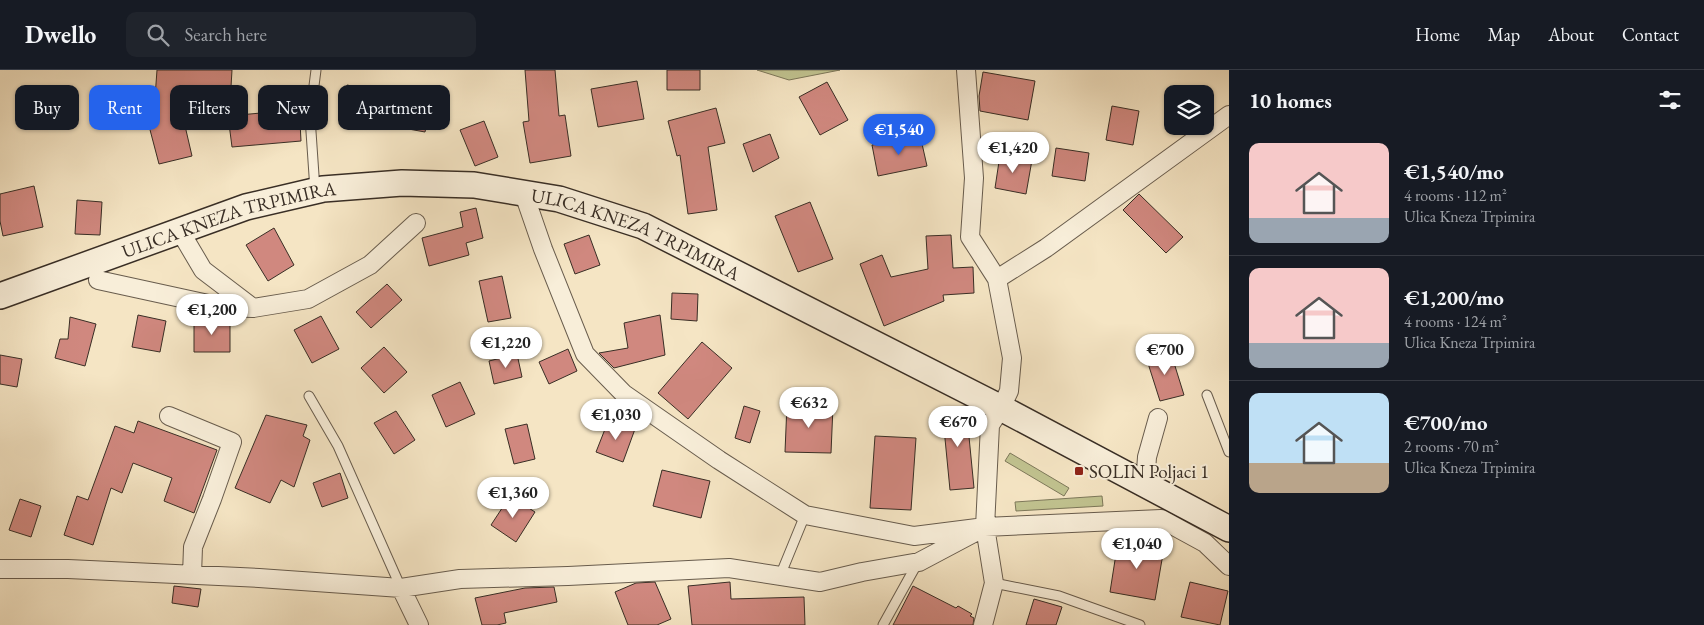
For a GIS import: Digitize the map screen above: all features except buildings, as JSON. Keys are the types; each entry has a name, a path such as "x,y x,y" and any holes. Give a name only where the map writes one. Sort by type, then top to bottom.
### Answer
{"main road":[{"name":"ULICA KNEZA TRPIMIRA","path":"0,296 246,207 323,189 402,183 474,185 559,199 643,226 1001,408 1229,530"}],"street":[{"path":"966,70 974,178 970,237 996,279 1012,358 1008,391 1001,408 990,425 985,527 994,583 983,625"},
{"path":"996,279 1046,248 1229,115"},
{"path":"524,194 543,249 585,354 624,394 720,460 805,515 914,536 985,527 1162,519 1205,543 1229,566"},
{"path":"98,280 222,307 253,308 308,299 370,264 416,223"},
{"path":"180,231 203,270 253,308"},
{"path":"169,416 232,442 193,547 192,575"},
{"path":"1144,485 1147,457 1158,418"},
{"path":"0,569 68,569 401,588 460,579 728,568 820,582 919,562 985,527"},
{"path":"401,588 419,625"}],"lane":[{"path":"315,191 310,117 316,70"},
{"path":"1207,395 1229,452"},
{"path":"309,396 338,446 401,588"},
{"path":"780,576 805,515"},
{"path":"883,625 919,562"},
{"path":"994,583 1059,596 1140,625"}],"green space":[{"path":"757,70 840,70 789,80"},
{"path":"1010,453 1069,488 1064,496 1005,461"},
{"path":"1102,496 1103,506 1016,511 1015,502"}],"place":[{"name":"SOLIN Poljaci 1","path":"1079,471"}]}
